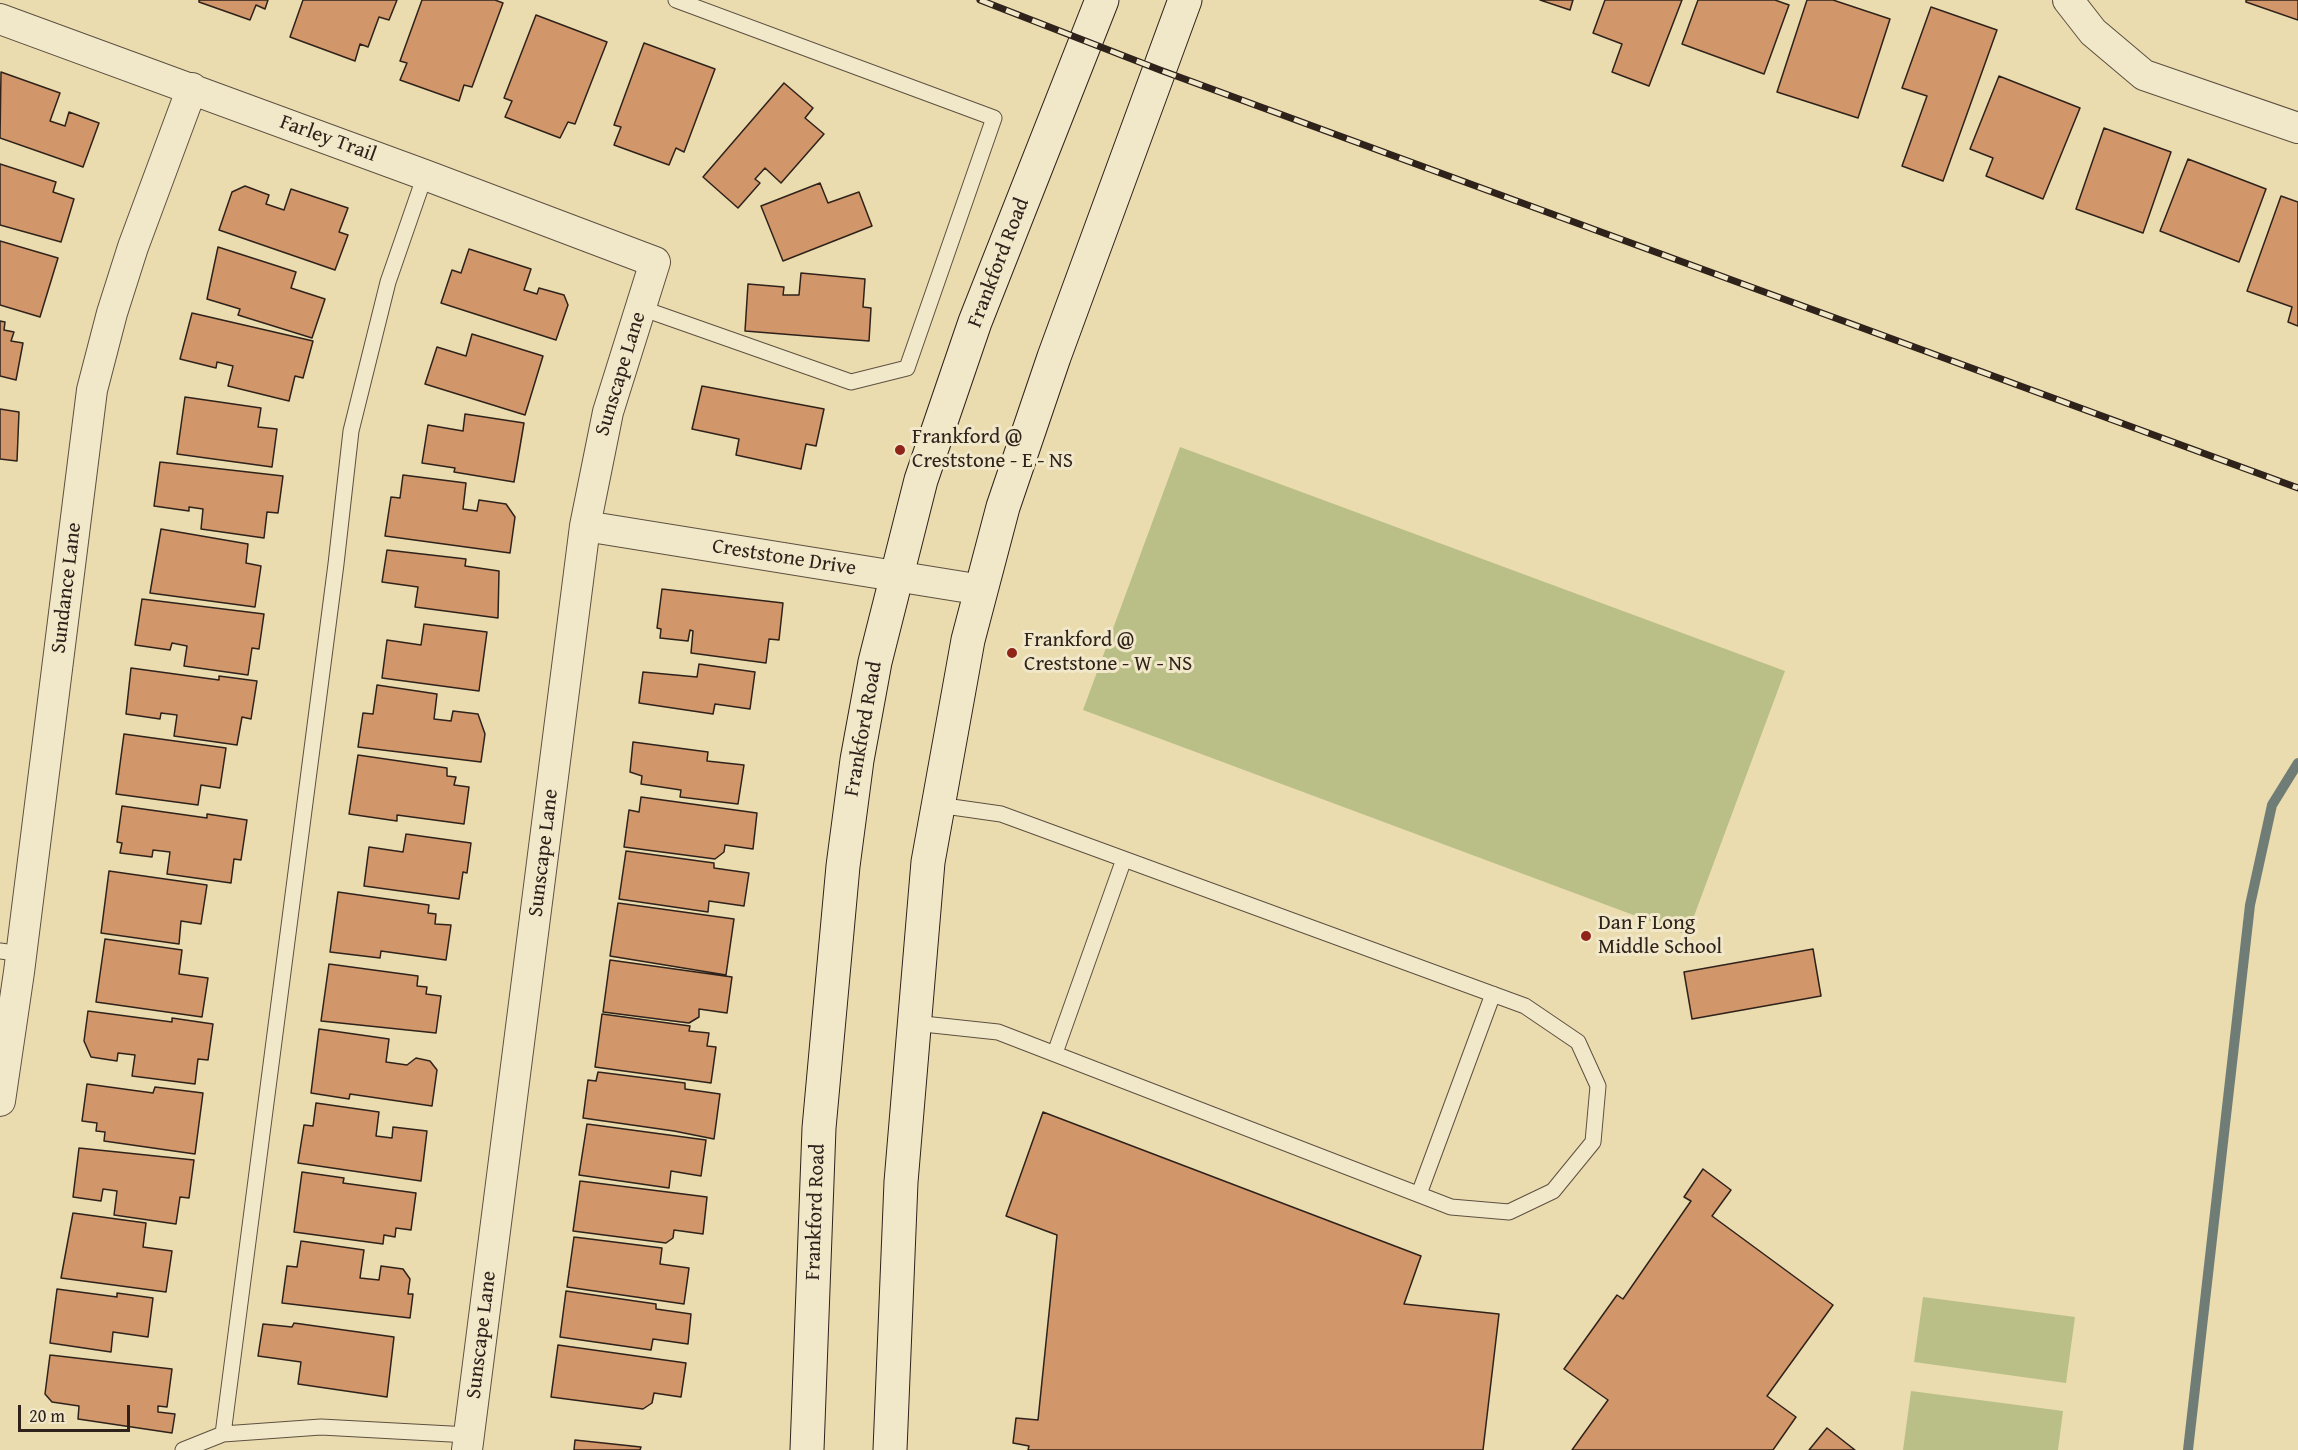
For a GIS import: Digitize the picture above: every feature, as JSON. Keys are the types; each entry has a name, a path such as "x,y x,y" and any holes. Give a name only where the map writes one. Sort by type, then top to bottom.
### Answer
{"main road":[{"name":"Frankford Road","path":"807,1450 819,1128 843,866 861,738 875,662 921,480 975,322 1102,0"},
{"path":"890,1450 901,1182 928,862 968,640 1003,507 1054,357 1185,0"}],"street":[{"path":"2068,0 2093,32 2145,75 2298,128"},
{"name":"Farley Trail","path":"0,19 192,88 655,262"},
{"name":"Sundance Lane","path":"0,1101 11,953 92,390 112,313 133,247 192,88"},
{"name":"Sunscape Lane","path":"468,1443 585,526 608,412 655,262"},
{"name":"Creststone Drive","path":"585,526 982,590"}],"lane":[{"path":"641,308 851,382 907,368 994,118 676,0"},
{"path":"223,1434 336,564 351,431 388,282 425,175"},
{"path":"914,1023 998,1032 1451,1206 1509,1212 1553,1191 1593,1142 1598,1086 1578,1042 1525,1006 1001,814 938,805"},
{"path":"1055,1053 1124,860"},
{"path":"1419,1194 1493,994"},
{"path":"183,1450 223,1434 321,1427 468,1443"}],"green space":[{"path":"1180,447 1785,671 1687,935 1083,710"},
{"path":"1923,1297 2075,1317 2066,1383 1914,1362"},
{"path":"1911,1391 2063,1411 2058,1450 1903,1450"}],"building":[{"path":"199,0 268,0 265,9 256,5 250,20 199,2"},
{"path":"303,0 397,0 389,20 379,17 368,47 360,44 355,61 290,37"},
{"path":"422,0 495,0 503,3 472,87 464,85 459,101 400,80 407,63 400,61"},
{"path":"1540,0 1573,0 1570,10"},
{"path":"1605,0 1682,0 1649,86 1612,72 1622,44 1593,33"},
{"path":"1698,0 1775,0 1789,5 1764,74 1682,44"},
{"path":"1807,0 1833,0 1890,19 1858,118 1777,92"},
{"path":"2246,0 2298,0 2298,20 2246,2"},
{"path":"1931,7 1997,30 1943,181 1902,166 1927,96 1902,88"},
{"path":"536,15 607,42 575,124 568,122 560,138 505,117 512,101 504,98"},
{"path":"644,43 715,69 684,152 676,148 669,165 614,145 621,127 614,125"},
{"path":"1,72 60,93 50,121 65,126 69,112 99,123 83,167 0,138"},
{"path":"1999,76 2080,108 2043,199 1986,176 1993,158 1970,149"},
{"path":"784,83 813,108 805,118 824,134 781,183 765,168 755,179 760,183 738,208 703,177"},
{"path":"2104,128 2171,152 2143,233 2076,209"},
{"path":"2188,159 2266,189 2239,262 2160,231"},
{"path":"0,164 56,182 53,192 74,199 61,242 0,225"},
{"path":"820,183 828,203 859,192 872,226 783,261 761,206"},
{"path":"245,186 269,195 266,204 284,210 291,189 348,208 339,232 348,235 335,270 219,230 232,192"},
{"path":"2281,196 2298,202 2298,326 2288,322 2292,307 2247,291"},
{"path":"0,241 58,258 40,317 0,305"},
{"path":"218,247 296,272 291,288 325,299 312,338 238,315 240,309 207,299"},
{"path":"469,249 531,269 524,290 537,294 539,288 564,295 568,305 556,340 441,303 452,270 461,273"},
{"path":"801,273 865,279 863,307 871,308 869,341 745,331 748,284 784,287 783,295 799,295"},
{"path":"192,313 313,341 303,378 295,376 289,401 228,386 233,366 217,362 216,368 180,359"},
{"path":"0,321 5,322 4,330 14,332 11,341 23,343 16,380 0,376"},
{"path":"472,334 543,356 525,415 425,384 437,347 466,356"},
{"path":"702,386 824,409 816,446 806,444 801,469 736,455 739,439 692,429"},
{"path":"185,397 261,408 258,427 277,429 272,467 177,454"},
{"path":"0,409 19,412 17,461 0,459"},
{"path":"465,414 524,423 514,482 454,472 455,468 422,463 428,425 463,431"},
{"path":"160,462 283,476 278,513 267,512 264,538 201,529 203,509 189,507 189,511 154,506"},
{"path":"403,475 466,483 463,509 477,511 479,500 506,504 515,517 510,553 385,536 391,497 400,498"},
{"path":"161,529 248,544 246,563 261,566 255,607 150,593"},
{"path":"387,550 466,559 465,566 499,571 498,618 415,607 418,587 382,582"},
{"path":"662,589 783,603 779,640 769,639 766,663 691,653 693,631 690,630 688,641 660,638 661,629 657,628"},
{"path":"142,599 264,614 259,649 252,648 248,675 184,666 187,646 172,643 170,650 135,645"},
{"path":"424,624 487,632 479,691 382,678 387,640 421,645"},
{"path":"699,664 755,672 750,709 715,704 713,714 639,703 643,672 697,677"},
{"path":"131,668 219,680 219,676 257,681 251,719 242,717 237,745 174,736 177,715 161,713 160,719 126,714"},
{"path":"377,685 437,694 434,719 451,721 453,711 478,714 485,734 481,762 358,747 363,713 373,714"},
{"path":"124,734 226,748 220,788 201,785 198,805 116,794"},
{"path":"633,742 708,752 707,761 744,765 738,804 680,797 681,790 641,784 642,776 630,772"},
{"path":"358,755 447,768 447,776 456,777 454,785 469,787 464,824 397,815 397,821 349,814"},
{"path":"641,797 757,813 753,849 725,845 724,852 715,859 624,847 629,810 639,812"},
{"path":"122,806 207,818 207,814 247,820 241,860 234,859 231,883 167,874 170,852 153,850 152,857 120,853 122,843 117,842"},
{"path":"406,834 471,843 467,873 463,872 459,899 364,886 369,847 403,852"},
{"path":"626,851 714,863 714,868 749,873 744,906 709,901 708,912 619,899"},
{"path":"109,871 207,885 201,924 181,921 179,944 101,933"},
{"path":"338,892 429,905 428,913 436,914 435,924 451,925 446,960 381,951 380,958 330,952"},
{"path":"618,903 734,919 726,975 610,956"},
{"path":"105,939 182,950 179,974 208,978 202,1017 96,1002"},
{"path":"1813,949 1821,996 1692,1019 1684,972"},
{"path":"610,960 732,977 727,1013 699,1009 699,1017 689,1023 603,1012"},
{"path":"329,964 418,976 417,986 427,987 426,994 441,996 436,1033 321,1021"},
{"path":"88,1011 172,1022 172,1018 213,1024 208,1060 198,1059 195,1084 132,1076 135,1055 118,1053 117,1061 91,1057 84,1041"},
{"path":"602,1014 690,1026 689,1031 709,1033 707,1046 716,1047 711,1083 595,1067"},
{"path":"319,1029 389,1039 386,1062 407,1065 416,1058 430,1061 437,1070 432,1106 350,1094 349,1099 311,1093"},
{"path":"598,1072 685,1083 685,1089 720,1094 714,1139 583,1118 588,1080 596,1081"},
{"path":"87,1084 153,1093 155,1087 203,1093 195,1154 104,1141 105,1132 96,1131 97,1123 82,1121"},
{"path":"316,1103 379,1112 376,1136 392,1138 393,1127 427,1131 421,1181 298,1163 304,1125 313,1126"},
{"path":"1043,1112 1421,1256 1404,1304 1499,1314 1483,1450 1028,1450 1029,1446 1013,1443 1016,1418 1038,1420 1057,1235 1006,1216"},
{"path":"587,1124 706,1140 701,1176 671,1171 669,1188 579,1175"},
{"path":"79,1148 194,1160 189,1198 180,1197 176,1224 114,1215 117,1191 103,1189 101,1201 73,1197"},
{"path":"1703,1169 1731,1190 1712,1216 1833,1305 1767,1396 1796,1417 1773,1450 1572,1450 1608,1400 1564,1369 1617,1295 1623,1299 1691,1201 1684,1197"},
{"path":"302,1172 344,1178 343,1183 416,1193 411,1230 396,1228 395,1237 384,1235 383,1244 294,1232"},
{"path":"580,1181 707,1197 703,1234 674,1230 673,1238 666,1243 573,1231"},
{"path":"73,1213 146,1223 143,1247 172,1251 166,1292 61,1278"},
{"path":"574,1237 662,1248 660,1264 689,1268 684,1304 567,1287"},
{"path":"301,1241 364,1250 360,1278 379,1280 381,1266 403,1269 410,1279 408,1294 413,1294 410,1318 282,1303 287,1266 297,1267"},
{"path":"57,1289 117,1297 117,1293 153,1298 148,1337 113,1332 111,1352 50,1343"},
{"path":"566,1291 656,1304 656,1309 691,1314 688,1344 653,1339 651,1350 560,1337"},
{"path":"294,1323 394,1337 387,1397 298,1384 301,1362 258,1356 263,1324 292,1327"},
{"path":"558,1345 686,1363 681,1397 654,1393 652,1403 643,1409 551,1397"},
{"path":"50,1355 172,1369 167,1407 158,1406 158,1412 175,1414 172,1433 78,1419 79,1406 52,1402 45,1394"},
{"path":"1827,1428 1855,1450 1809,1450"},
{"path":"575,1440 641,1447 640,1450 574,1450"}],"waterway":[{"path":"2188,1450 2250,905 2272,805 2298,763"}],"railway":[{"path":"980,0 1160,70 2298,488"}],"place":[{"name":"Frankford @ Creststone - E - NS","path":"900,450"},
{"name":"Frankford @ Creststone - W - NS","path":"1012,653"},
{"name":"Dan F Long Middle School","path":"1586,936"}]}
